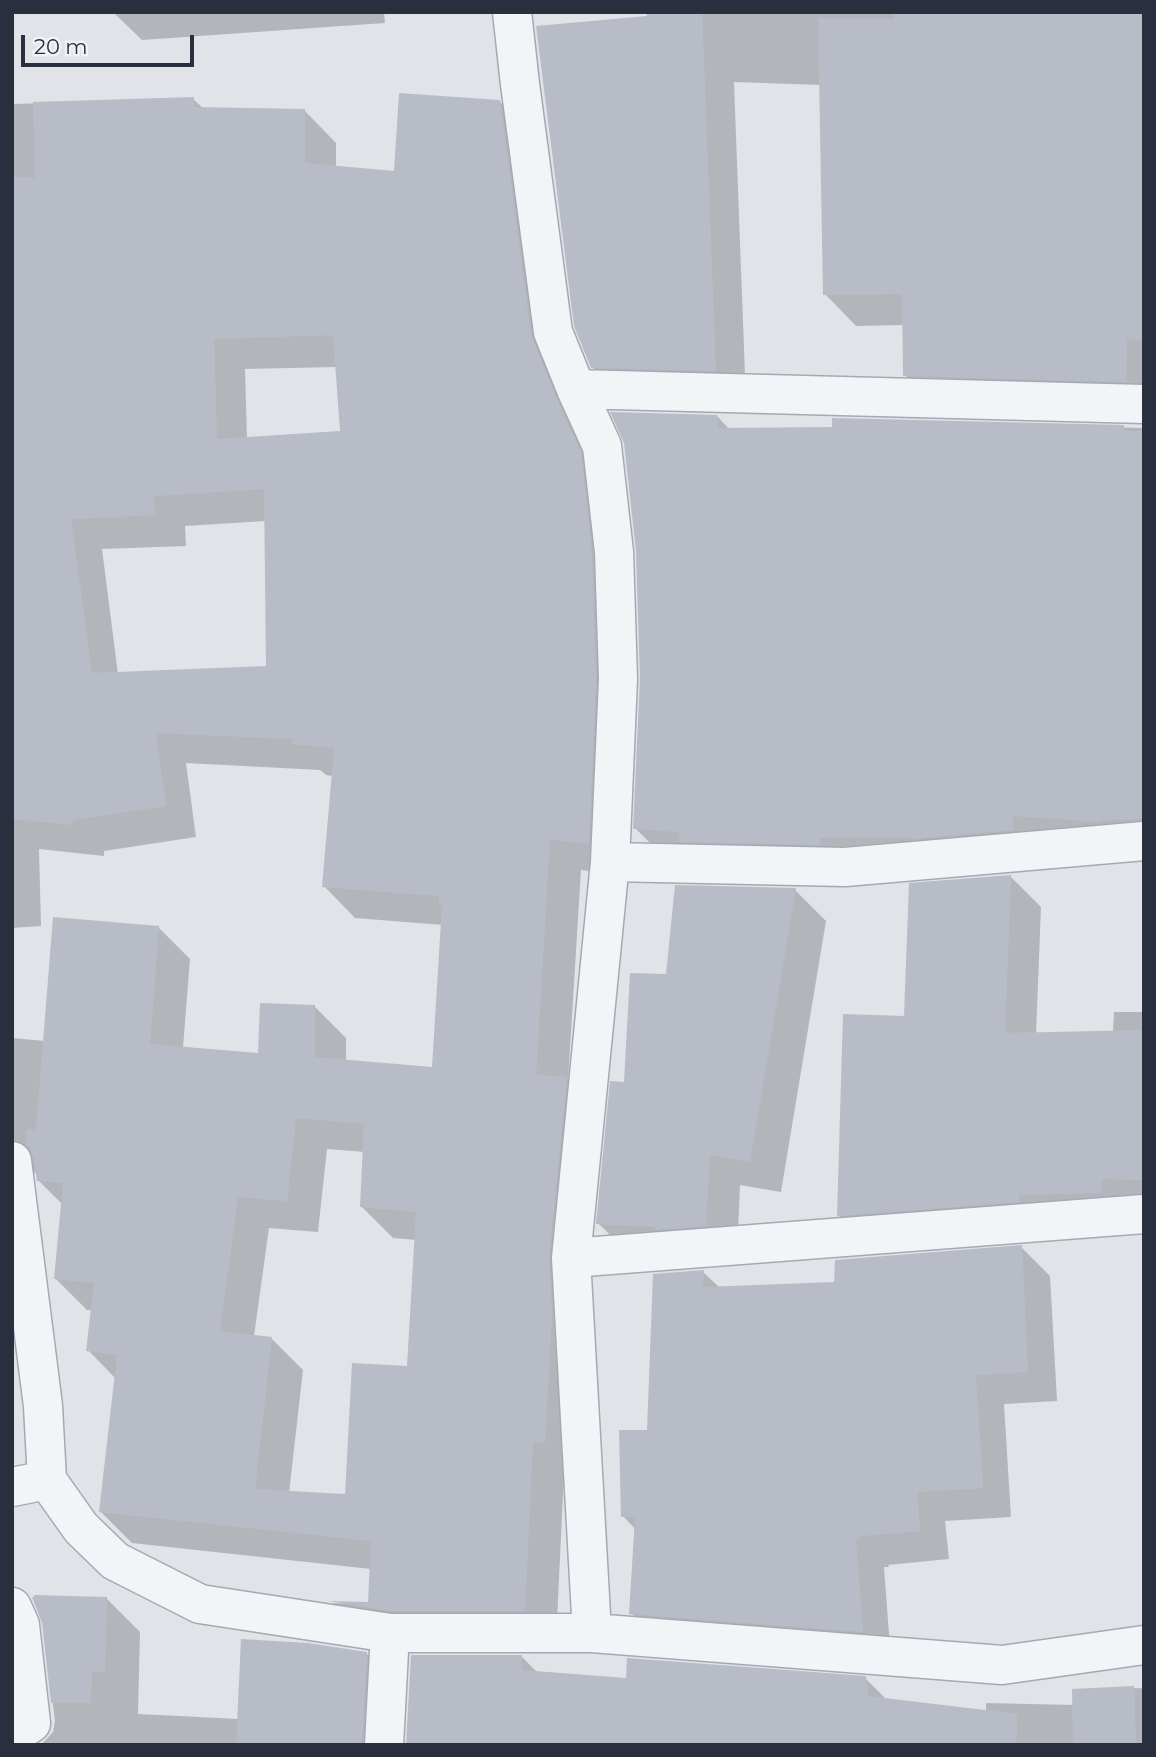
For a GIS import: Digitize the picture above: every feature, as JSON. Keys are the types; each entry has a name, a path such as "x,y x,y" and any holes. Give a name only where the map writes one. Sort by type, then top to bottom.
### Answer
{"street":[{"path":"512,12 553,332 602,446 614,552 618,679 610,862 571,1258 592,1633"},
{"path":"576,389 1144,404"},
{"path":"610,862 845,867 1144,841"},
{"path":"12,1161 43,1406 30,1484 115,1561 200,1604 390,1633 592,1633 1002,1665 1144,1645"},
{"path":"571,1258 1144,1214"},
{"path":"12,1607 20,1625 32,1723 12,1736"},
{"path":"384,1745 390,1633"}],"building":[{"path":"646,12 702,12 716,371 591,368 574,326 536,26 647,16"},
{"path":"894,12 1144,12 1144,340 1127,339 1126,382 903,376 902,294 823,295 818,18 894,19"},
{"path":"399,93 500,100 531,335 581,452 592,554 596,679 589,844 550,839 536,1075 567,1077 549,1256 552,1315 545,1443 533,1442 525,1611 392,1611 328,1601 368,1602 371,1541 99,1512 117,1355 86,1351 94,1283 54,1279 63,1183 37,1181 34,1158 26,1145 27,1129 36,1130 53,917 159,926 150,1044 258,1053 260,1003 315,1005 315,1057 432,1067 442,905 439,905 439,896 322,887 334,748 292,744 293,739 156,733 166,806 73,820 73,825 12,819 12,177 35,178 33,102 194,97 194,107 305,109 305,163 394,171","holes":["333,335 340,431 217,439 214,339","264,489 266,666 92,673 71,519 155,515 154,496","296,1118 364,1124 360,1207 416,1212 407,1366 352,1363 345,1494 255,1489 272,1337 220,1331 238,1197 287,1201"]},
{"path":"610,412 717,415 718,428 832,427 832,418 1124,425 1124,431 1144,431 1144,819 1101,822 1013,816 1013,830 910,839 820,838 820,845 679,842 680,832 633,829 640,678 636,551 624,443"},
{"path":"1011,875 1005,1033 1144,1030 1144,1180 1101,1179 1102,1193 1019,1195 1019,1202 837,1216 843,1014 904,1016 909,883"},
{"path":"675,885 796,888 750,1162 710,1155 706,1226 655,1230 655,1227 596,1224 610,1081 624,1082 630,973 666,974"},
{"path":"1022,1245 1028,1372 976,1375 983,1488 917,1492 920,1531 860,1536 860,1539 856,1539 863,1632 629,1614 635,1517 621,1517 619,1430 647,1430 653,1274 704,1270 703,1287 834,1282 835,1260"},
{"path":"34,1595 107,1597 105,1672 92,1672 91,1703 51,1703 42,1623"},
{"path":"241,1639 308,1643 367,1652 362,1745 236,1745"},
{"path":"411,1655 522,1655 522,1670 626,1678 627,1658 866,1676 868,1696 1018,1714 1016,1745 406,1745"},
{"path":"1134,1686 1136,1743 1073,1745 1072,1689"}]}
